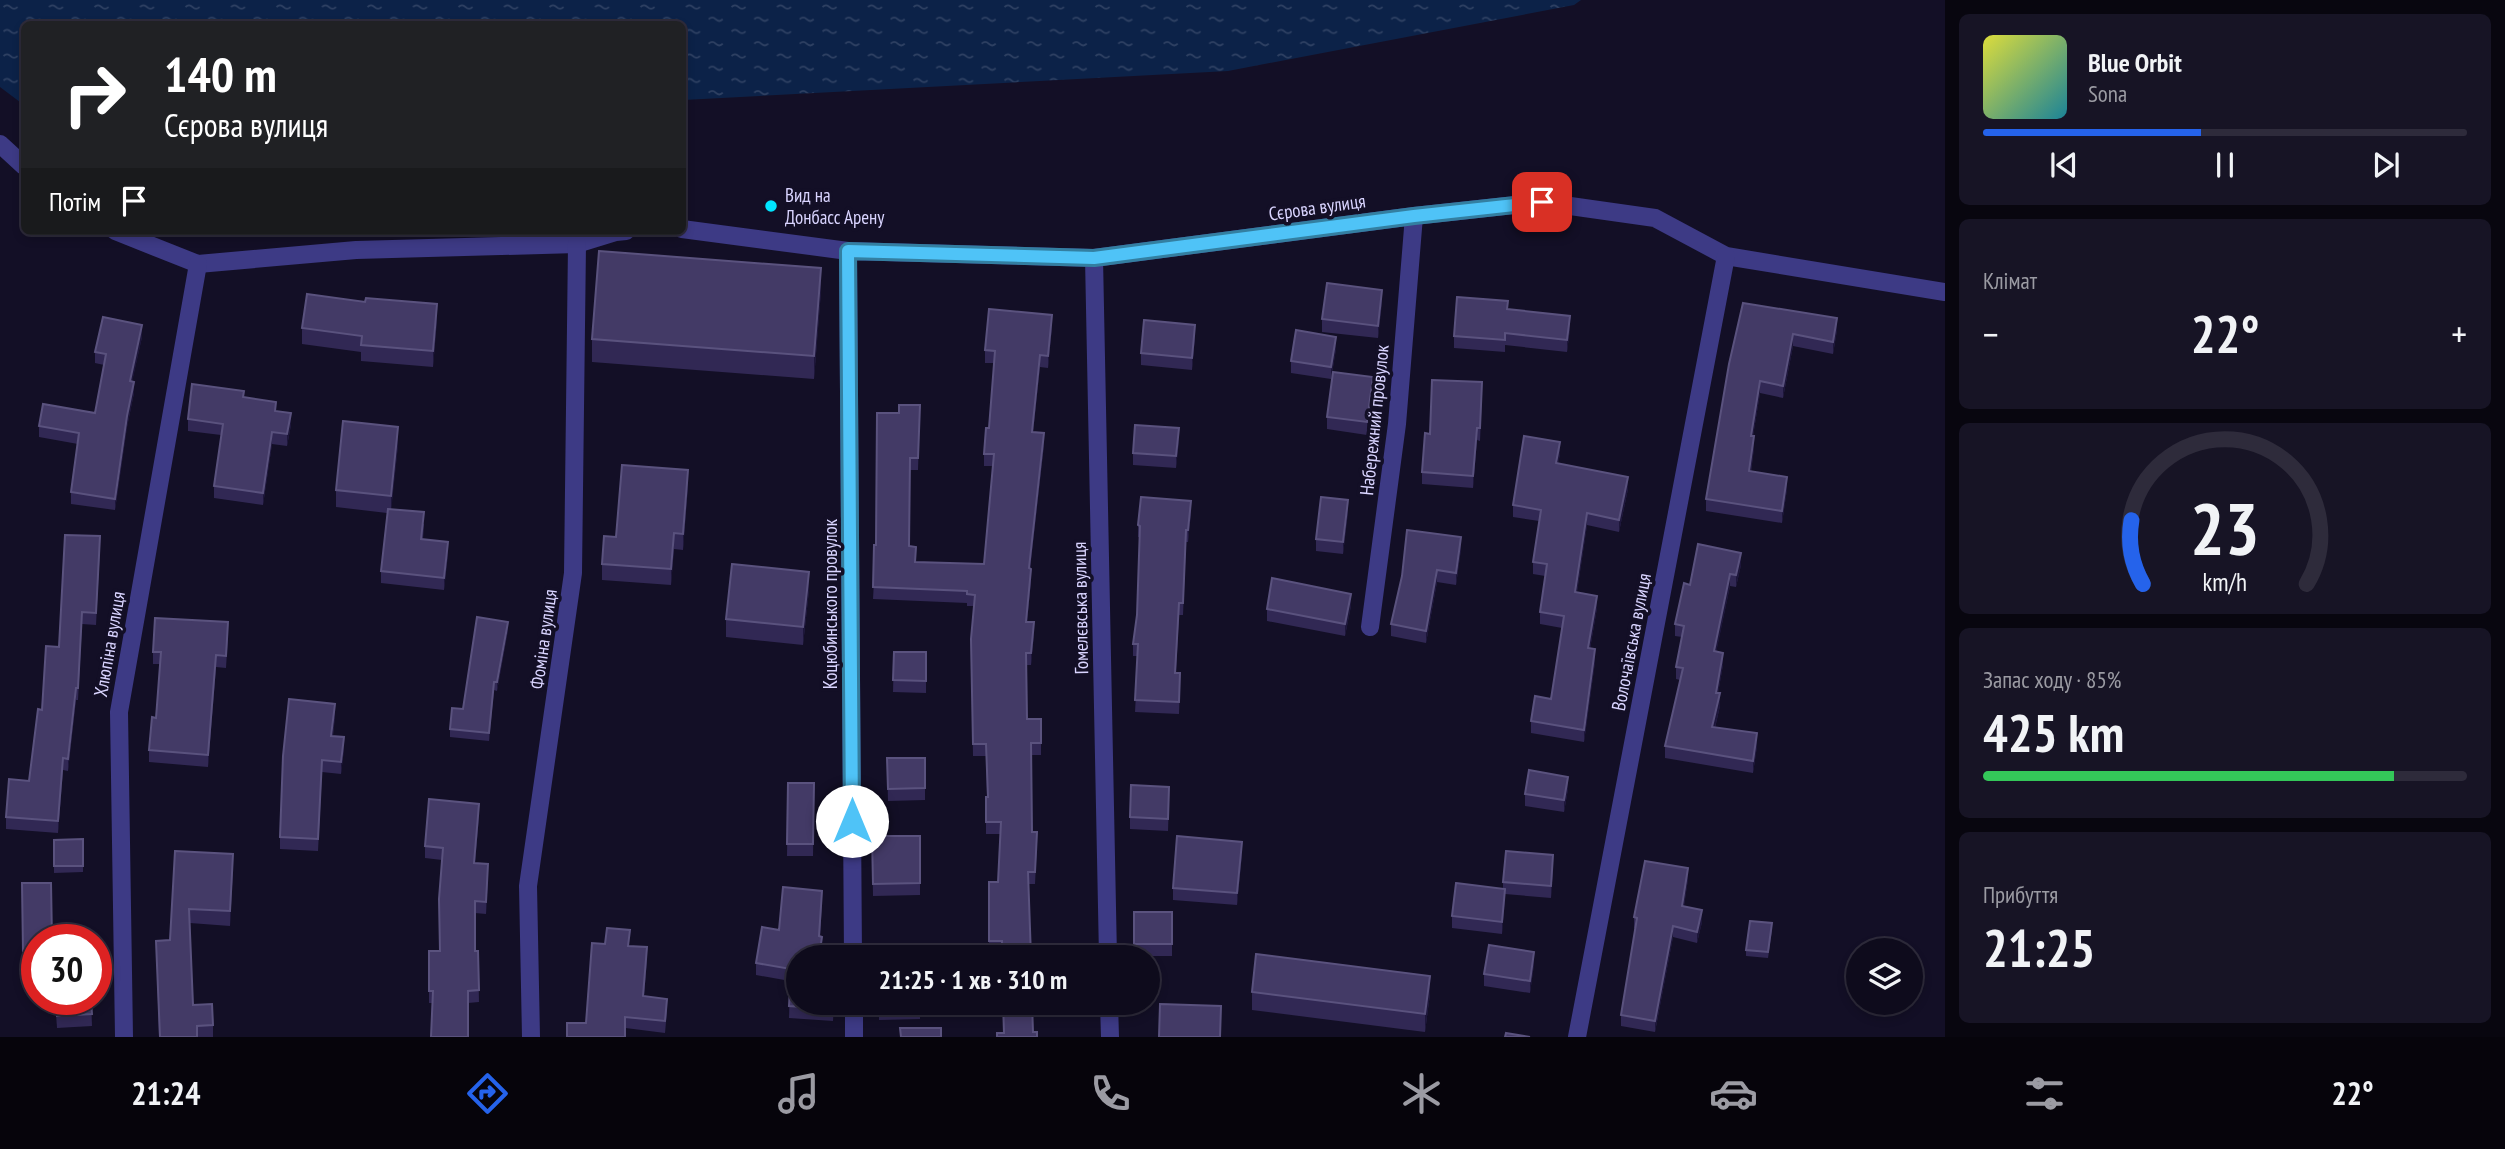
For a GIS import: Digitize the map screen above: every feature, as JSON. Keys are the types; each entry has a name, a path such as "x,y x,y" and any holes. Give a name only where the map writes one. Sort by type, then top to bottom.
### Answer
{"street":[{"path":"0,144 21,163"},
{"name":"Сєрова вулиця","path":"686,230 848,251 1094,258 1542,202 1656,218 1726,256 1945,292"},
{"name":"Набережний провулок","path":"1370,627 1397,424 1414,216"},
{"path":"125,235 198,264 356,250 577,244 611,235"},
{"name":"Фоміна вулиця","path":"531,1037 528,886 573,573 577,244"},
{"name":"Коцюбинського провулок","path":"848,251 853,945"},
{"name":"Волочаївська вулиця","path":"1577,1037 1726,256"},
{"name":"Гомелєвська вулиця","path":"1094,258 1108,945"},
{"name":"Хлюпіна вулиця","path":"124,1037 118,712 198,264"},
{"path":"854,1015 854,1037"},
{"path":"1109,1015 1110,1037"}],"water":[{"path":"0,0 1581,0 1574,5 1228,71 686,100 686,21 21,21 21,103 0,87"}],"building":[{"path":"599,251 821,268 814,356 592,339"},
{"path":"1327,283 1382,290 1378,326 1322,319"},
{"path":"307,294 365,302 366,298 437,304 433,351 361,345 362,336 302,328"},
{"path":"1457,297 1508,301 1507,309 1570,316 1567,340 1505,333 1505,340 1454,336"},
{"path":"1743,303 1837,318 1833,342 1793,334 1783,386 1760,381 1751,436 1754,436 1749,471 1787,477 1782,511 1706,499 1729,364"},
{"path":"989,309 1052,315 1048,356 1040,355 1032,432 1044,433 1029,568 1026,622 1034,622 1031,653 1026,653 1027,719 1041,719 1041,743 1031,743 1032,832 1037,832 1035,872 1028,872 1031,945 1002,945 1002,941 989,941 989,882 998,882 1001,822 986,822 986,744 973,744 971,639 975,595 967,594 967,591 873,587 877,413 899,413 899,405 920,405 918,458 910,458 909,546 916,547 915,562 984,564 994,454 984,454 986,428 989,428 995,351 985,350"},
{"path":"103,317 142,325 130,381 134,382 115,499 71,492 79,433 39,426 43,404 95,413 106,354 95,352"},
{"path":"1144,320 1195,325 1192,358 1141,353"},
{"path":"1296,330 1336,337 1331,367 1291,361"},
{"path":"1333,372 1373,377 1367,422 1327,417"},
{"path":"1432,380 1482,382 1480,428 1477,428 1473,476 1422,472 1425,433 1430,434"},
{"path":"192,384 244,391 243,397 276,402 275,411 291,413 287,434 272,432 263,493 214,486 223,424 188,419"},
{"path":"343,421 398,427 391,496 336,490"},
{"path":"1135,425 1179,428 1176,456 1133,453"},
{"path":"1524,436 1560,442 1556,463 1628,477 1619,520 1587,513 1575,592 1597,596 1588,648 1595,649 1584,730 1531,721 1535,696 1551,699 1564,616 1540,612 1547,564 1533,562 1541,510 1513,505"},
{"path":"622,465 688,470 683,534 674,533 671,569 602,564 604,536 616,537"},
{"path":"1141,497 1191,501 1186,530 1183,603 1179,603 1175,673 1180,673 1179,702 1135,700 1138,644 1133,644 1137,615"},
{"path":"1321,497 1348,500 1343,542 1316,539"},
{"path":"388,509 424,512 421,539 448,542 444,578 381,571"},
{"path":"1407,530 1461,537 1456,573 1437,570 1426,631 1391,624 1402,576"},
{"path":"65,535 100,536 96,613 82,612 78,688 68,759 63,758 58,821 6,817 9,779 29,781 38,709 42,710 46,646 59,647"},
{"path":"1698,544 1741,553 1736,575 1730,574 1714,651 1723,653 1716,693 1720,693 1712,727 1757,733 1753,761 1665,746 1683,668 1676,667 1684,626 1675,624 1684,583 1690,585"},
{"path":"732,564 809,572 803,627 726,619"},
{"path":"1272,578 1351,594 1345,624 1267,609"},
{"path":"477,617 508,622 497,682 494,682 489,733 450,729 452,708 463,709"},
{"path":"155,618 228,622 226,656 216,655 208,755 149,750 152,717 156,718 161,652 153,652"},
{"path":"894,652 926,652 926,681 893,680"},
{"path":"289,699 335,704 331,736 344,737 341,762 322,760 318,839 280,837 283,756"},
{"path":"887,758 925,758 925,788 888,789"},
{"path":"1529,770 1568,777 1564,800 1525,794"},
{"path":"788,783 814,783 813,844 787,844"},
{"path":"1131,785 1169,787 1168,819 1130,817"},
{"path":"429,799 479,804 474,863 488,864 486,902 475,901 475,951 478,951 479,990 468,991 468,1037 431,1037 433,991 429,991 429,951 440,951 439,899 443,848 425,846"},
{"path":"872,836 920,836 920,883 873,884"},
{"path":"1177,836 1242,842 1237,893 1173,888"},
{"path":"83,839 83,866 54,866 54,840"},
{"path":"175,851 233,854 230,911 189,909 193,1005 212,1004 213,1025 197,1026 197,1037 160,1037 156,941 170,940"},
{"path":"1506,851 1553,855 1551,886 1503,882"},
{"path":"1645,861 1688,868 1682,906 1702,910 1697,932 1673,926 1655,1021 1621,1015 1637,918 1634,917"},
{"path":"22,883 51,883 52,924 23,924"},
{"path":"1456,883 1505,889 1502,922 1452,916"},
{"path":"783,887 822,891 821,945 786,945 786,968 756,963 762,927 779,930"},
{"path":"1134,912 1172,912 1172,944 1134,944"},
{"path":"1750,921 1772,923 1768,952 1746,950"},
{"path":"607,928 630,930 628,946 647,947 643,996 667,999 665,1021 625,1017 625,1037 567,1037 567,1023 586,1023 592,943 605,944"},
{"path":"1489,945 1534,952 1530,981 1484,974"},
{"path":"1256,954 1430,976 1425,1014 1252,992"},
{"path":"1160,1004 1221,1006 1220,1037 1159,1037"},
{"path":"1003,1015 1032,1015 1033,1032 1037,1032 1037,1037 997,1037 997,1033 1004,1033"},
{"path":"900,1028 941,1028 941,1037 901,1037"},
{"path":"1506,1033 1530,1037 1505,1037"}],"place":[{"name":"Вид на Донбасс Арену","path":"771,206"}],"route":[{"path":"852,821 848,251 1094,258 1542,202"}]}
